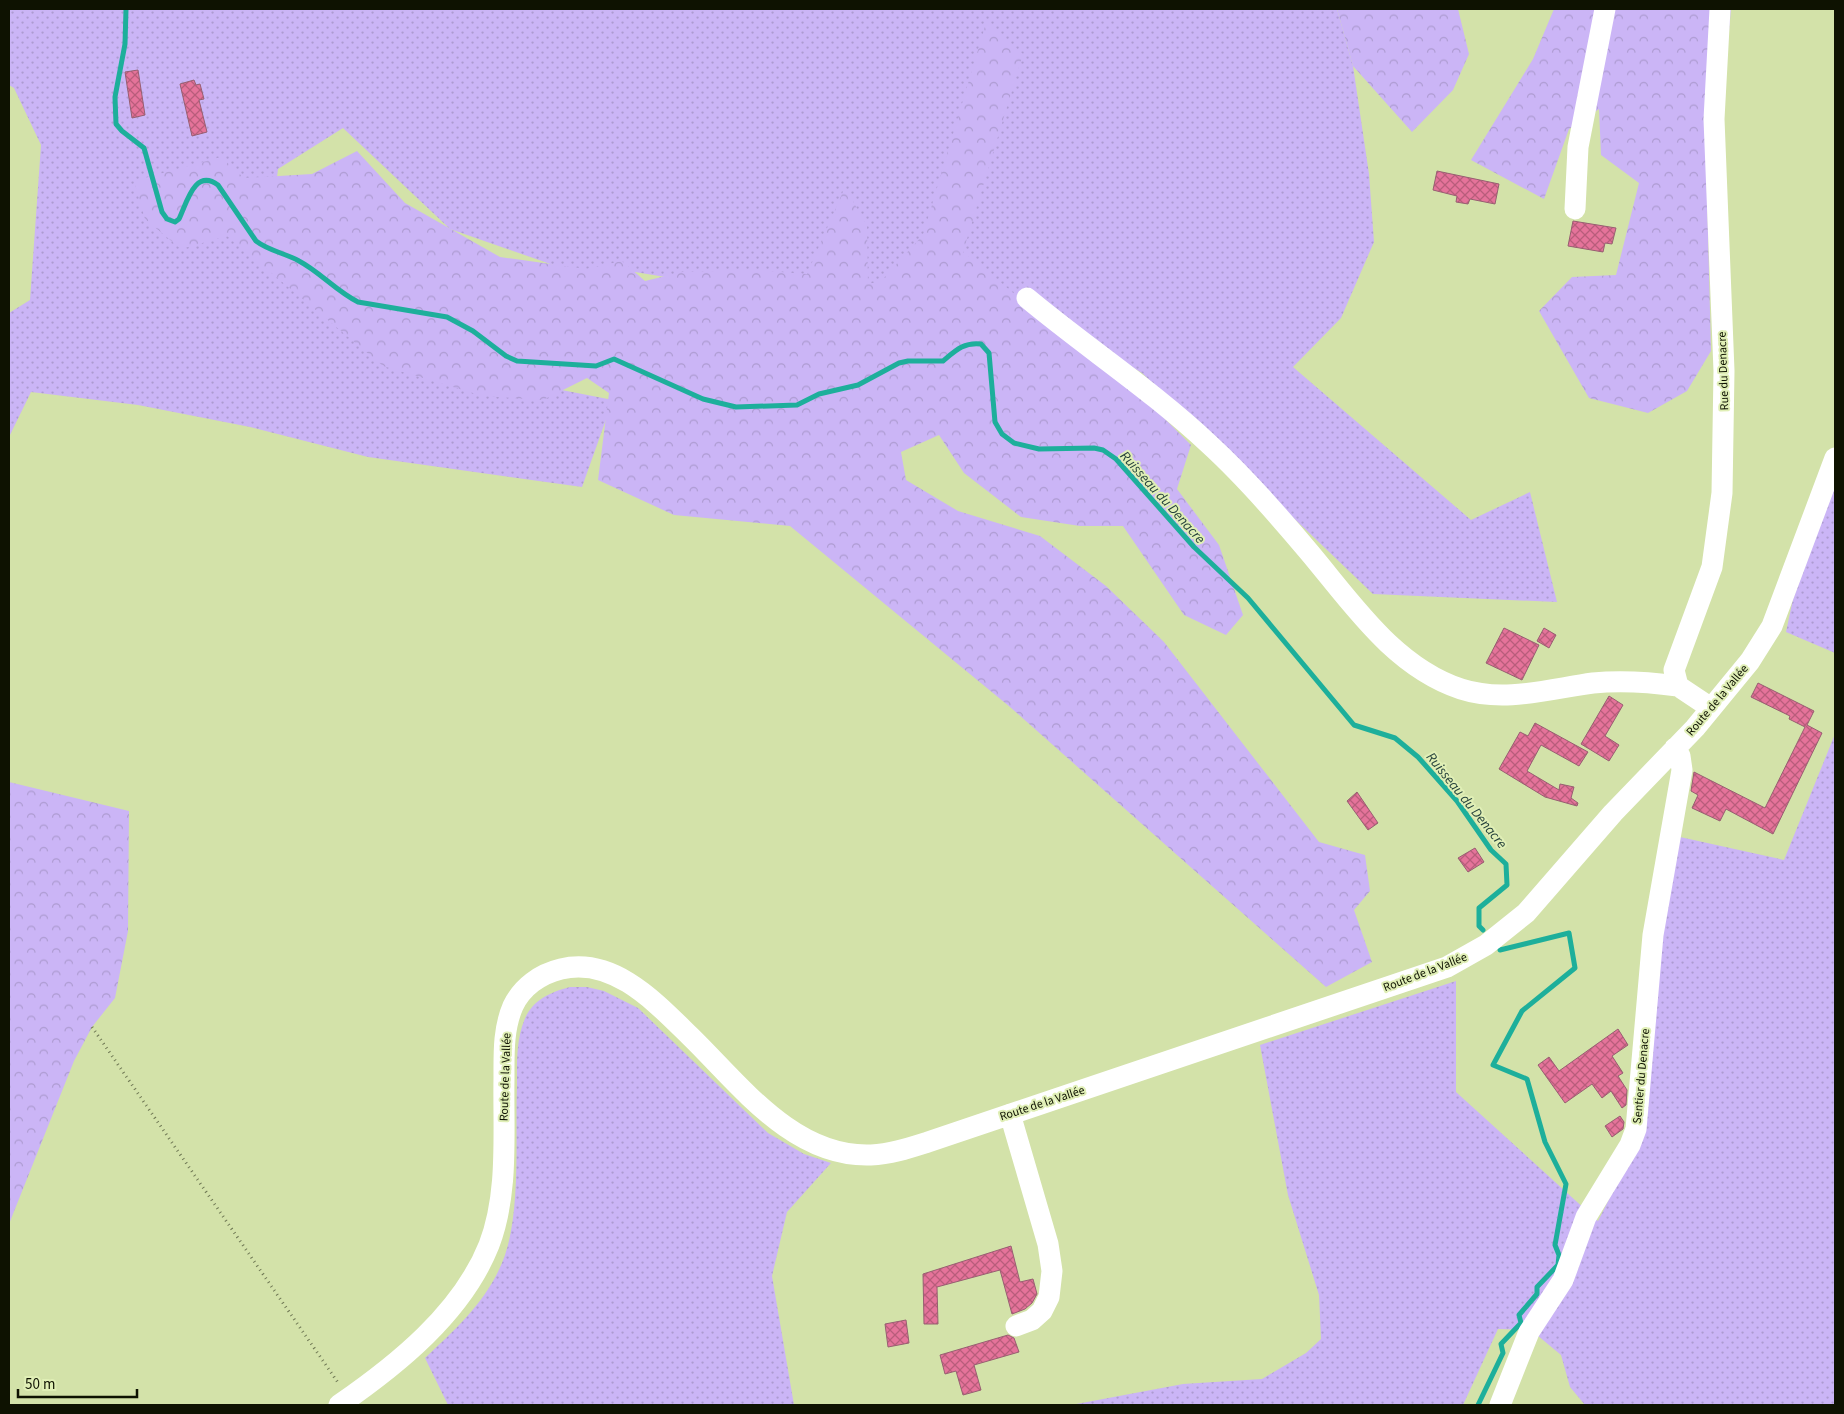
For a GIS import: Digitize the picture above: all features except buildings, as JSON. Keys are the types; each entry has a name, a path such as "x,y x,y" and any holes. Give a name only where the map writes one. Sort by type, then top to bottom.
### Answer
{"street":[{"path":"1575,209 1578,147 1605,9"},
{"name":"Rue du Denacre","path":"1678,686 1674,677 1676,663 1712,567 1722,493 1724,372 1714,119 1720,9"},
{"path":"1027,298 1134,379 1206,441 1255,490 1374,629 1412,662 1443,682 1476,693 1489,695 1523,694 1595,683 1642,681 1678,686 1711,708"},
{"name":"Route de la Vallée","path":"344,1402 396,1361 425,1334 463,1292 485,1254 494,1228 501,1189 504,1046 507,1025 512,1008 522,991 544,975 563,968 590,968 611,974 630,983 665,1012 776,1120 800,1136 830,1149 860,1155 888,1153 1420,977 1468,957 1526,913 1619,807 1711,708 1750,661 1772,626 1835,458"},
{"name":"Sentier du Denacre","path":"1500,1405 1529,1332 1563,1280 1586,1217 1630,1145 1636,1129 1653,935 1682,770 1680,756 1675,748"},
{"path":"1010,1114 1048,1244 1052,1271 1049,1297 1042,1311 1032,1320 1016,1326"}],"path":[{"path":"92,1027 321,1356 344,1402"}],"green space":[{"path":"9,9 1337,9 1353,66 1369,174 1374,242 1341,318 1293,367 1471,520 1530,492 1557,602 1373,594 1142,373 1001,290 837,318 762,293 635,272 602,282 450,229 343,128 278,169 273,212 506,379 613,400 582,487 368,457 250,427 138,405 31,392 9,437 9,313 30,300 41,145 14,88 9,85"},
{"path":"1337,9 1458,9 1469,54 1453,90 1412,132 1353,66"},
{"path":"1554,9 1731,9 1727,54 1706,156 1711,351 1687,391 1648,413 1589,398 1539,311 1572,277 1616,275 1639,183 1601,155 1599,109 1569,129 1544,199 1471,160 1533,59"},
{"path":"986,23 1023,54 963,252 1151,405 1191,445 1177,489 1219,545 1243,615 1226,635 1184,615 1123,526 1080,526 1021,517 964,473 939,435 901,452 906,480 958,511 1040,536 1106,586 1164,642 1319,842 1365,855 1370,891 1354,910 1372,962 1326,987 1010,707 790,526 674,515 598,480 609,393 587,378 543,400 483,396 383,366 227,236 181,249 145,219 134,181 221,157 244,178 312,174 357,151 405,203 500,257 586,269 622,261 645,281 682,272 756,270 807,274 845,187 867,226 868,284 881,281 923,235"},
{"path":"1835,485 1835,653 1786,632 1793,599"},
{"path":"1835,734 1835,1405 1585,1405 1570,1387 1561,1355 1531,1330 1498,1329 1463,1405 1071,1405 1183,1384 1262,1379 1306,1353 1321,1339 1319,1295 1288,1195 1260,1045 1456,981 1456,1092 1598,1221 1641,1136 1665,916 1680,837 1784,860"},
{"path":"9,782 129,811 128,931 115,998 92,1027 74,1061 9,1224"},
{"path":"570,987 587,987 604,991 638,1008 768,1133 804,1154 831,1163 787,1212 772,1276 794,1405 448,1405 425,1358 472,1311 491,1285 505,1255 510,1236 515,1194 517,1061 521,1029 527,1014 536,1003 542,998"}],"waterway":[{"name":"Ruisseau du Denacre","path":"126,9 125,44 115,97 116,124 144,148 162,212 167,219 175,222 179,219 193,189 203,181 210,181 218,185 256,241 307,265 358,302 447,317 473,331 506,356 517,361 596,366 614,359 703,399 736,407 797,405 819,394 858,385 899,363 908,361 943,361 956,350 970,344 981,344 989,353 995,422 1002,434 1014,443 1039,449 1094,448 1103,450 1116,459 1194,547 1248,598 1354,725 1395,738 1418,757 1457,801 1491,850 1506,864 1507,885 1479,908 1479,926 1483,930"},
{"name":"Ruisseau du Denacre","path":"1478,1405 1503,1353 1501,1344 1521,1323 1519,1315 1537,1294 1537,1287 1558,1265 1559,1255 1555,1245 1566,1184 1545,1142 1527,1079 1493,1065 1522,1011 1575,968 1569,933 1500,950"}]}
